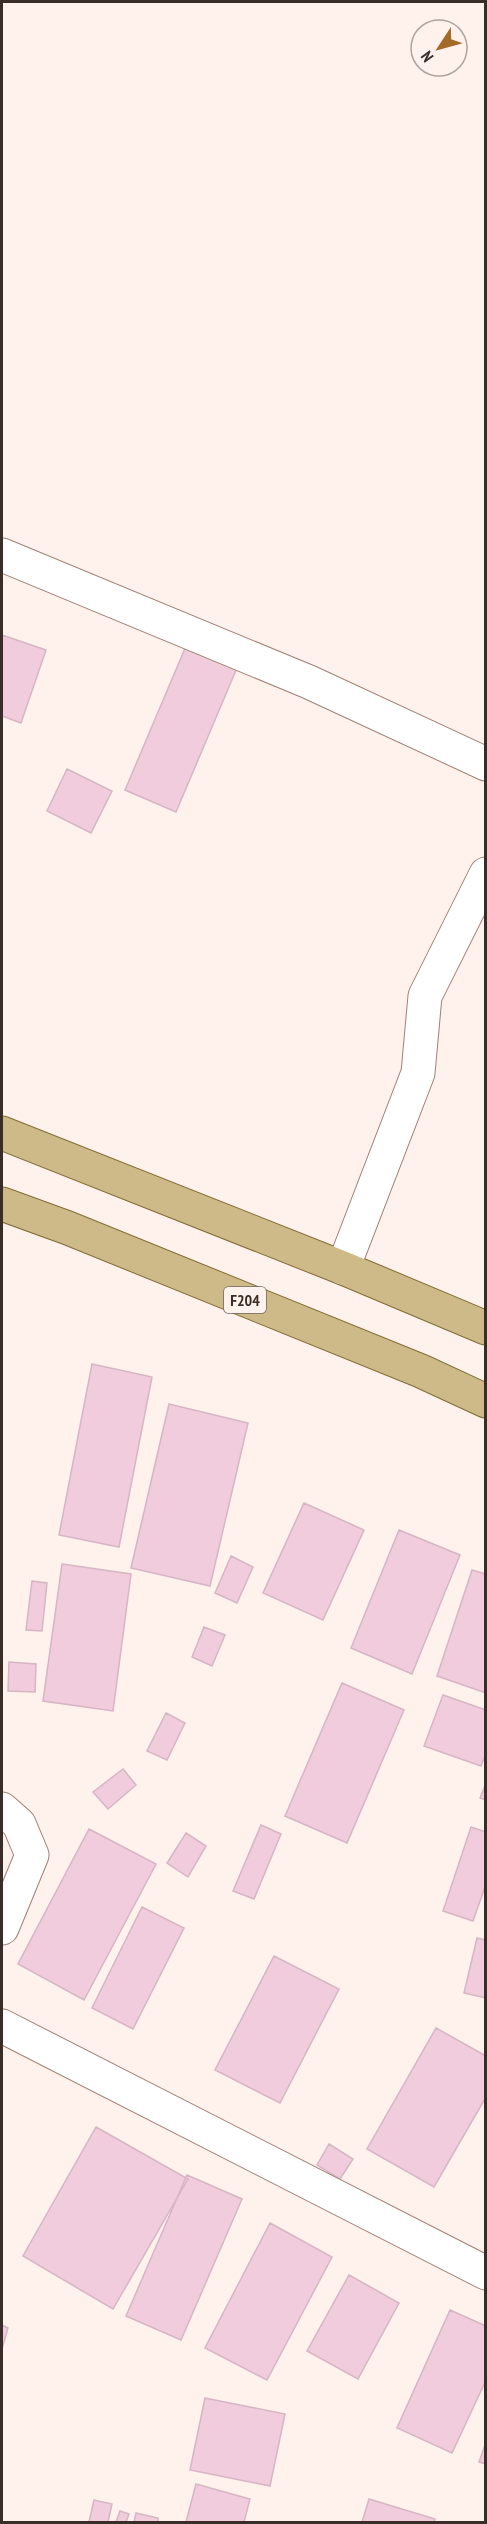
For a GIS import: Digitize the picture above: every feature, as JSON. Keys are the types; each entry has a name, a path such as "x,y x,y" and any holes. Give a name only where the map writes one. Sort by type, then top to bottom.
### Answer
{"main road":[{"path":"2,1133 343,1268 486,1328"},
{"name":"F204","path":"2,1204 68,1228 422,1371 486,1401"}],"street":[{"path":"2,555 309,682 486,764"},
{"path":"343,1268 418,1072 425,996 486,874"},
{"path":"2,1809 19,1824 33,1855 2,1928"},
{"path":"2,2026 486,2273"}],"building":[{"path":"2,635 46,650 21,723 2,716"},
{"path":"186,646 237,668 176,812 125,790"},
{"path":"67,769 112,791 91,833 47,811"},
{"path":"92,1364 152,1377 119,1547 59,1535"},
{"path":"169,1404 248,1423 210,1586 131,1568"},
{"path":"304,1503 364,1530 323,1620 263,1593"},
{"path":"399,1530 460,1555 412,1674 351,1648"},
{"path":"231,1556 253,1567 237,1603 215,1593"},
{"path":"62,1564 131,1574 113,1711 43,1701"},
{"path":"472,1570 486,1574 486,1693 437,1676"},
{"path":"32,1581 47,1583 42,1631 26,1630"},
{"path":"204,1627 225,1635 212,1666 192,1657"},
{"path":"9,1662 36,1664 35,1692 8,1691"},
{"path":"342,1683 404,1710 347,1843 285,1816"},
{"path":"443,1695 486,1710 486,1753 481,1766 424,1746"},
{"path":"166,1713 185,1723 167,1760 147,1751"},
{"path":"123,1769 136,1785 108,1809 93,1792"},
{"path":"486,1783 486,1800 480,1798"},
{"path":"261,1825 281,1834 254,1899 233,1891"},
{"path":"471,1827 486,1832 486,1884 473,1921 443,1911"},
{"path":"89,1829 156,1864 84,2000 18,1964"},
{"path":"186,1833 206,1846 188,1877 167,1863"},
{"path":"142,1907 184,1928 133,2029 92,2008"},
{"path":"477,1938 486,1940 486,1998 464,1993"},
{"path":"274,1956 339,1989 280,2103 215,2070"},
{"path":"436,2028 486,2056 486,2097 434,2187 367,2149"},
{"path":"96,2127 188,2179 113,2309 23,2256"},
{"path":"329,2144 353,2159 340,2179 317,2165"},
{"path":"187,2175 242,2199 181,2340 126,2316"},
{"path":"270,2223 332,2257 267,2380 205,2348"},
{"path":"349,2275 399,2303 358,2379 307,2351"},
{"path":"450,2310 486,2326 486,2380 452,2453 397,2428"},
{"path":"2,2325 8,2328 2,2349"},
{"path":"205,2398 285,2414 270,2486 190,2470"},
{"path":"486,2442 486,2464 479,2462"},
{"path":"196,2484 250,2499 244,2522 186,2522"},
{"path":"369,2499 435,2519 434,2522 362,2522"},
{"path":"94,2500 112,2504 108,2522 89,2522"},
{"path":"120,2511 129,2514 126,2522 116,2522"},
{"path":"136,2513 158,2518 158,2522 134,2522"}]}
